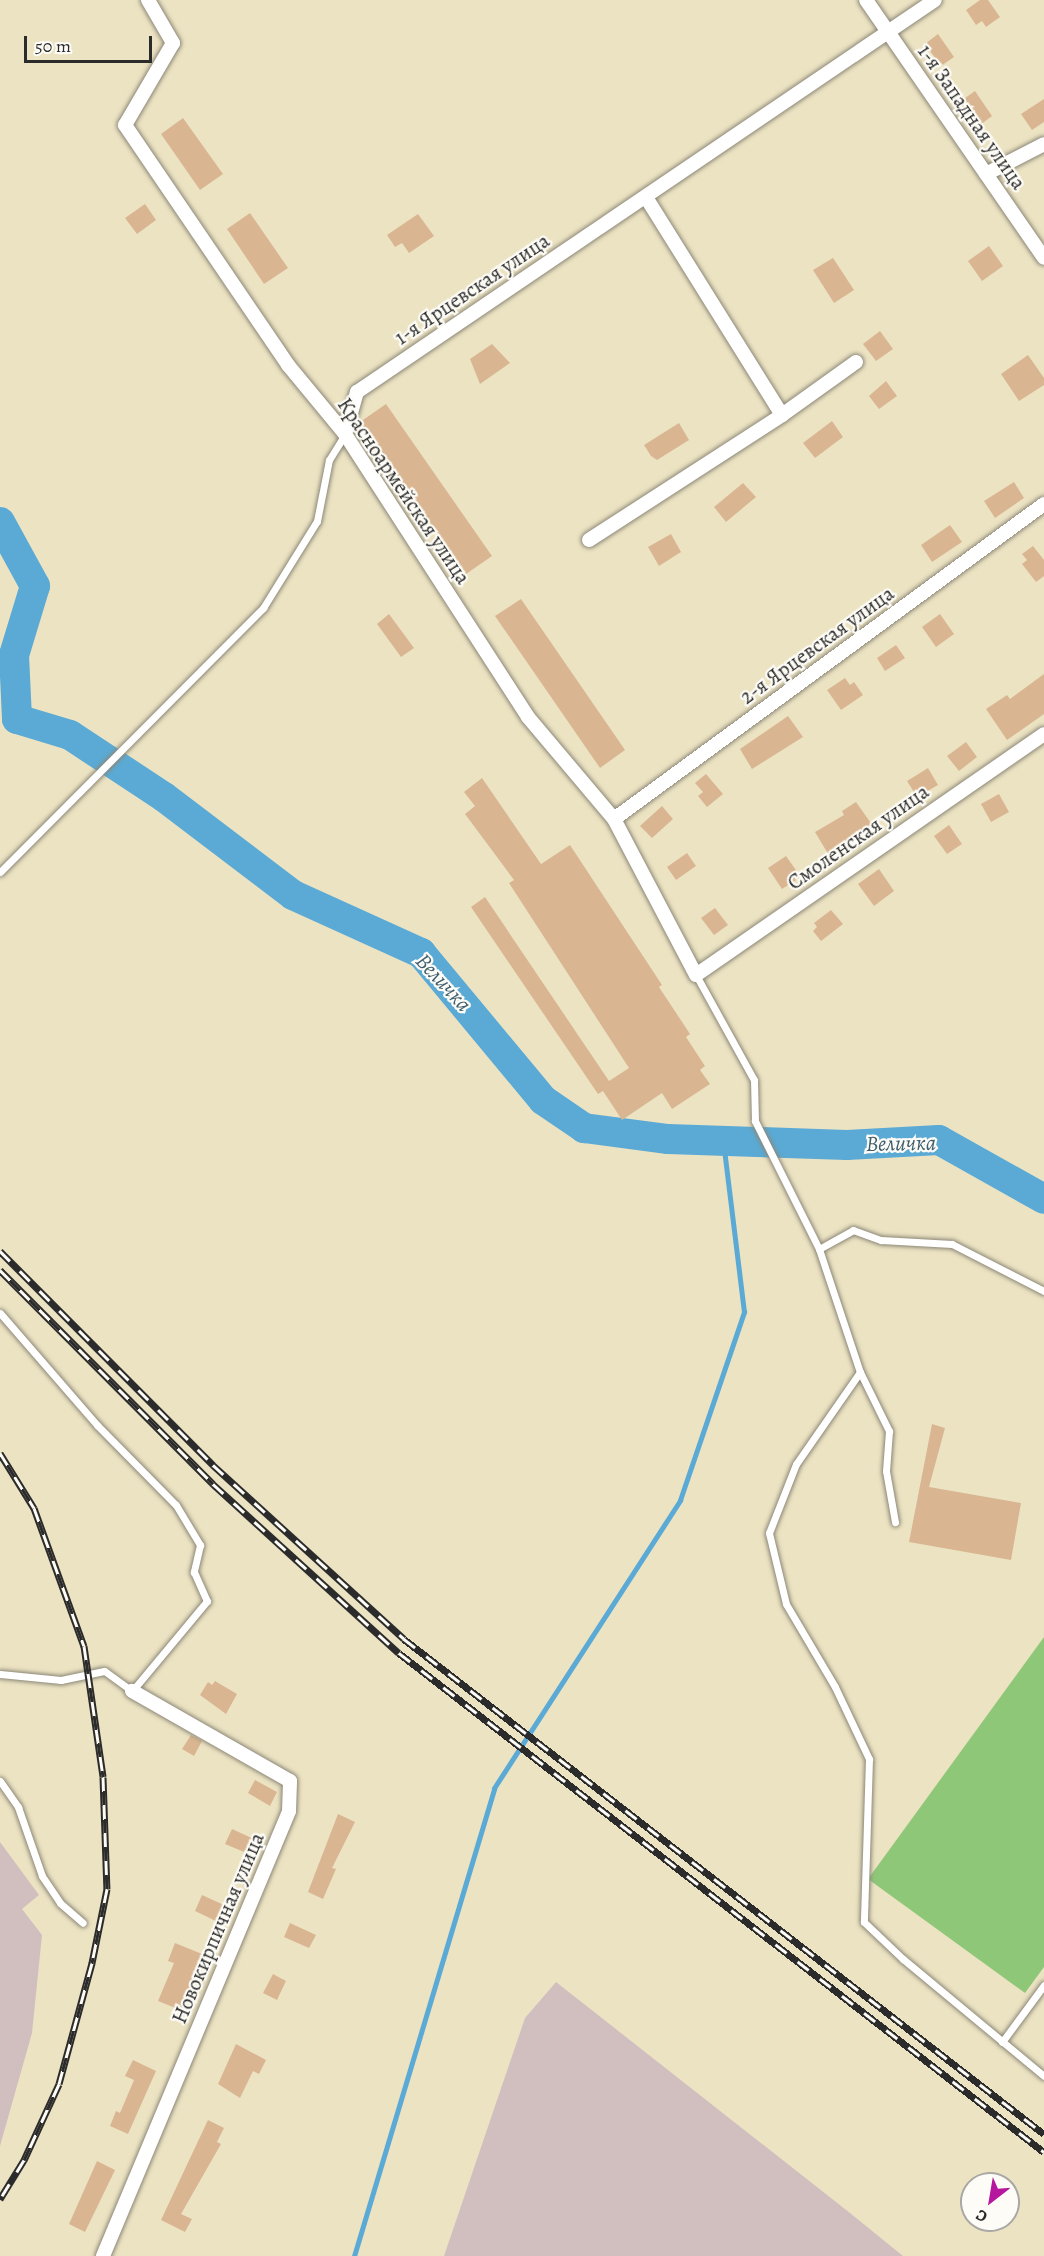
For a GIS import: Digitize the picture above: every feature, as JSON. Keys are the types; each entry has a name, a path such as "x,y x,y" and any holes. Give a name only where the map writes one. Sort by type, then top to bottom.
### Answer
{"street":[{"name":"Красноармейская улица","path":"148,0 173,43 125,125 288,365 345,434 528,717 614,819 696,975"},
{"name":"1-я Западная улица","path":"866,0 1044,258"},
{"name":"1-я Ярцевская улица","path":"345,434 357,392 935,0"},
{"path":"986,174 1044,144"},
{"path":"646,197 783,416"},
{"path":"590,540 783,416 856,362"},
{"name":"2-я Ярцевская улица","path":"614,819 1044,504"},
{"name":"Смоленская улица","path":"696,975 1044,734"},
{"name":"Новокирпичная улица","path":"103,2256 289,1811 290,1781 132,1691"}],"lane":[{"path":"0,872 262,608 317,521 329,460 345,434"},
{"path":"696,975 754,1080 755,1121 819,1249 860,1371 889,1431 886,1471 895,1522"},
{"path":"819,1249 854,1230 881,1240 952,1244 1044,1291"},
{"path":"0,1313 98,1425 176,1505 200,1545 194,1572 207,1601 132,1691 104,1671 61,1680 0,1674"},
{"path":"860,1371 796,1464 769,1533 786,1604 835,1688 869,1759 864,1922 1044,2076"},
{"path":"0,1781 18,1808 42,1876 60,1903 83,1923"},
{"path":"1002,2042 1044,1985"}],"shaded area":[{"path":"0,1842 39,1895 22,1909 42,1935 32,2033 0,2146"},
{"path":"556,1982 903,2256 444,2256 525,2018"}],"green space":[{"path":"1044,1637 1044,1967 1025,1993 868,1879"}],"building":[{"path":"980,0 988,0 1000,17 986,27 982,21 976,25 966,10"},
{"path":"938,34 954,57 941,66 925,44"},
{"path":"975,91 992,116 976,128 958,103"},
{"path":"1044,99 1044,122 1032,130 1021,114"},
{"path":"183,118 223,174 200,190 161,134"},
{"path":"145,204 156,220 137,234 125,218"},
{"path":"250,213 288,268 264,284 227,229"},
{"path":"418,214 434,236 409,253 402,243 395,247 387,235"},
{"path":"989,246 1003,266 982,281 968,261"},
{"path":"833,258 854,290 834,303 813,270"},
{"path":"880,331 893,349 876,361 863,344"},
{"path":"492,344 510,363 480,384 470,359"},
{"path":"1028,355 1044,378 1044,385 1019,401 1001,374"},
{"path":"886,381 897,396 879,409 869,396"},
{"path":"386,404 492,556 466,574 360,422"},
{"path":"832,421 843,437 815,458 803,443"},
{"path":"679,423 689,440 657,460 651,456 644,445"},
{"path":"1014,482 1024,498 995,518 984,501"},
{"path":"743,483 756,497 726,522 714,507"},
{"path":"950,525 962,542 932,562 921,545"},
{"path":"671,534 681,552 659,566 648,547"},
{"path":"1033,546 1044,560 1044,576 1036,582 1022,564 1027,560 1022,554"},
{"path":"521,599 625,750 600,768 495,616"},
{"path":"389,614 414,648 401,657 377,624"},
{"path":"940,614 954,634 936,647 922,627"},
{"path":"896,645 905,658 885,671 877,658"},
{"path":"1044,674 1044,714 1007,740 986,709 1007,695 1010,699"},
{"path":"845,678 850,685 854,682 863,695 841,710 827,690"},
{"path":"788,716 803,737 752,769 740,749"},
{"path":"966,742 977,757 959,771 947,756"},
{"path":"928,768 938,785 917,797 907,781"},
{"path":"706,774 723,794 707,807 698,796 703,792 695,783"},
{"path":"482,778 541,864 570,845 662,985 659,987 690,1034 686,1037 705,1066 700,1070 710,1084 672,1109 662,1093 622,1120 603,1091 598,1094 471,907 485,897 609,1081 629,1068 509,883 514,880 465,814 475,806 464,792"},
{"path":"999,794 1009,812 991,822 981,804"},
{"path":"856,802 873,826 830,857 815,832 844,815 842,811"},
{"path":"662,806 673,819 652,838 640,826"},
{"path":"949,825 962,844 947,854 934,836"},
{"path":"687,853 696,866 676,880 667,867"},
{"path":"786,856 801,877 782,889 768,868"},
{"path":"879,869 894,891 874,906 858,884"},
{"path":"715,908 728,925 714,935 701,918"},
{"path":"831,910 843,924 821,941 813,931 817,927 814,923"},
{"path":"932,1424 945,1428 929,1487 1021,1503 1011,1560 909,1542"},
{"path":"215,1681 237,1694 226,1714 200,1695 208,1682 212,1685"},
{"path":"191,1735 202,1741 194,1756 182,1749"},
{"path":"255,1780 277,1792 270,1806 248,1793"},
{"path":"338,1814 355,1822 332,1868 336,1869 323,1899 308,1892"},
{"path":"232,1829 256,1840 249,1854 225,1844"},
{"path":"202,1895 224,1905 216,1921 195,1911"},
{"path":"290,1923 316,1935 309,1948 284,1937"},
{"path":"175,1943 202,1954 183,2011 158,2001 174,1963 168,1961"},
{"path":"273,1974 286,1981 277,2000 263,1993"},
{"path":"236,2044 266,2060 259,2074 253,2071 240,2098 218,2084"},
{"path":"133,2060 156,2071 128,2134 110,2126 116,2111 120,2113 134,2080 125,2076"},
{"path":"208,2120 224,2128 217,2142 221,2144 181,2214 192,2219 185,2232 161,2220"},
{"path":"97,2161 115,2170 85,2232 69,2224"}],"waterway":[{"name":"Величка","path":"0,522 35,586 14,655 17,719 70,735 164,797 293,895 421,953 543,1100 584,1128 668,1139 847,1145 939,1140 1044,1199"},
{"path":"354,2256 494,1788 680,1500 744,1312 723,1141"}],"railway":[{"path":"0,1251 213,1465 404,1639 1044,2134"},
{"path":"0,1270 213,1484 399,1653 1044,2152"},
{"path":"0,1453 34,1508 84,1646 103,1777 107,1889 92,1963 59,2084 24,2160 0,2199"}]}
